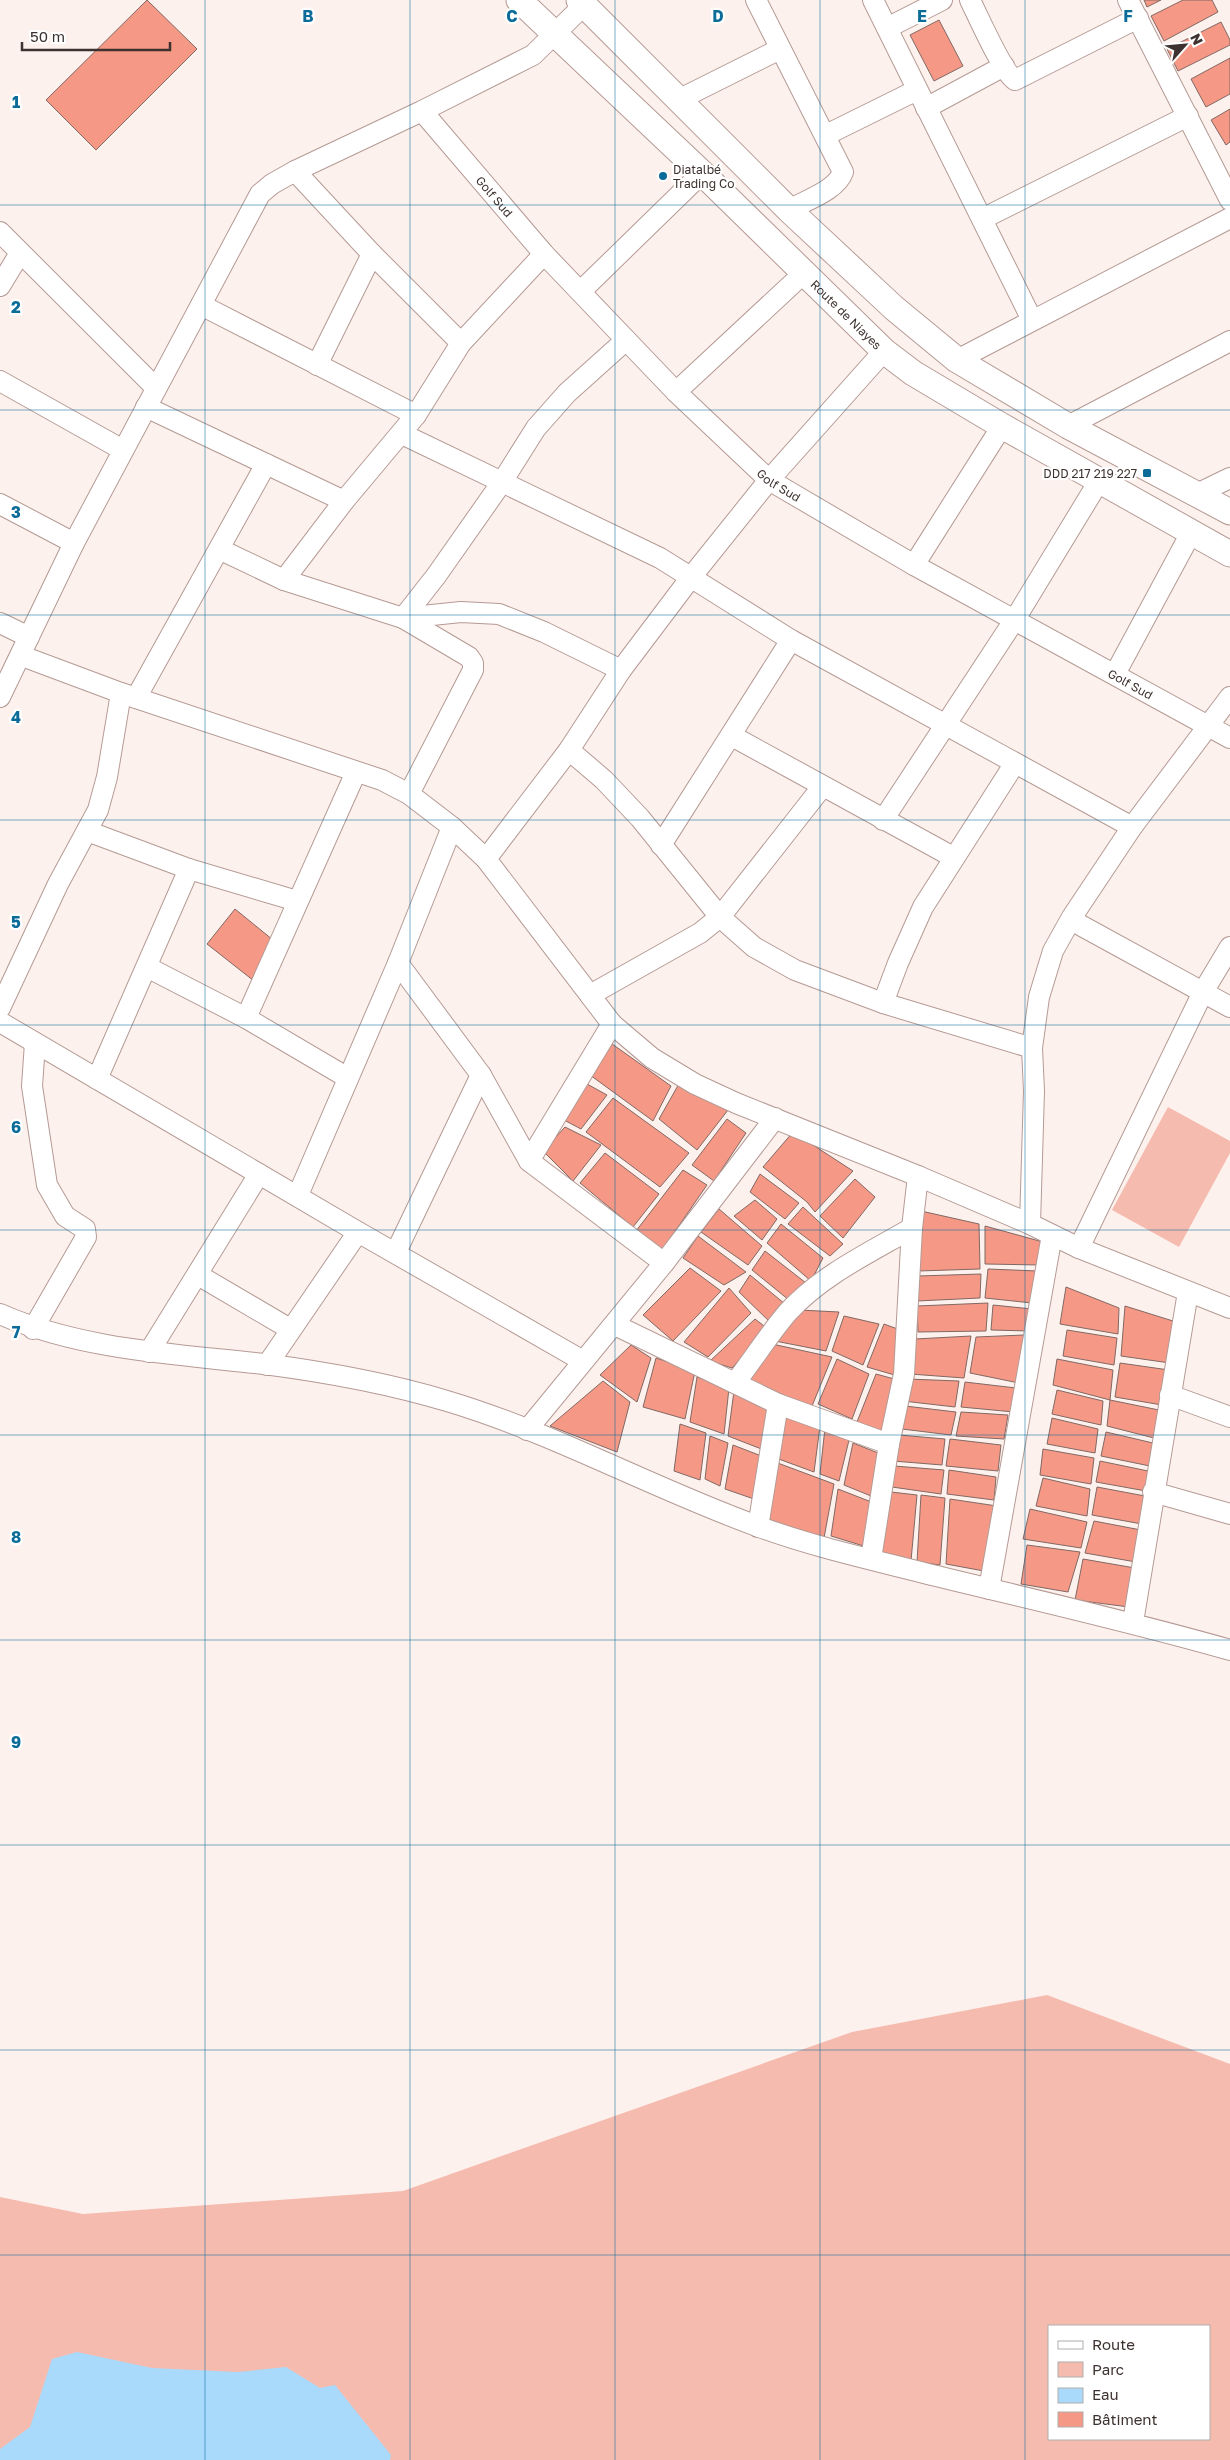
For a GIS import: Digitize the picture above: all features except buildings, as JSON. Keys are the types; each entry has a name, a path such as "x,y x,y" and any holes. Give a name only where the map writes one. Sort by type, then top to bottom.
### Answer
{"main road":[{"name":"Route de Niayes","path":"519,0 702,173 884,351 913,372 1002,426 1230,554"},
{"path":"582,2 788,210 894,308 957,360 1068,426 1230,512"}],"street":[{"path":"756,0 826,135 843,172 840,180 788,210"},
{"path":"873,0 1032,320"},
{"path":"887,28 942,0"},
{"path":"970,0 1010,77 1015,80 1138,18"},
{"path":"1128,0 1230,200"},
{"path":"0,698 22,656 29,637 74,543 260,194 272,184 296,170 422,111 533,55 555,34 582,2"},
{"path":"678,100 780,49"},
{"path":"826,135 1004,66"},
{"name":"Golf Sud","path":"422,111 544,254 676,392 769,480 914,565 1230,738"},
{"path":"982,219 1188,116"},
{"path":"296,170 372,254 461,343"},
{"path":"580,291 702,173"},
{"path":"957,360 1230,218"},
{"path":"0,232 156,388"},
{"path":"0,286 20,253"},
{"path":"317,364 372,254"},
{"path":"284,580 344,501 402,434 461,343 544,254"},
{"path":"676,392 804,272"},
{"path":"201,306 416,415"},
{"path":"403,618 436,576 502,482 536,428 567,393 626,340"},
{"path":"1068,426 1230,341"},
{"path":"486,859 569,750 621,670 692,576 769,480 884,351"},
{"path":"0,381 123,450"},
{"path":"146,407 344,501"},
{"path":"914,565 1002,426"},
{"path":"402,434 660,558 692,576 791,640 1132,827"},
{"path":"0,1008 58,884 98,810 129,695 219,549 266,464"},
{"path":"1197,494 1230,478"},
{"path":"883,820 1015,619 1099,482"},
{"path":"0,504 74,543"},
{"path":"1115,674 1192,531"},
{"path":"219,549 284,580 403,618 469,657 474,663 473,670 410,794"},
{"path":"403,618 461,612 499,614 544,632 621,670"},
{"path":"0,623 29,637"},
{"path":"661,845 732,736 791,640"},
{"path":"22,656 129,695 382,780 410,794 452,827 486,859 612,1024 652,1058 695,1084 918,1176 1030,1224 1079,1248 1230,1308"},
{"path":"1030,1224 1034,1091 1032,1048 1039,997 1054,951 1070,920 1132,827 1230,697"},
{"path":"732,736 953,858"},
{"path":"569,750 604,780 640,818 720,917 754,947 795,970 883,1003 1032,1048"},
{"path":"883,1003 898,963 923,907 1015,763"},
{"path":"246,1018 356,772"},
{"path":"590,995 700,933 720,917 822,786"},
{"path":"298,1195 398,963 452,827"},
{"path":"87,831 190,869 297,901"},
{"path":"97,1079 190,869"},
{"path":"1070,920 1230,1007"},
{"path":"1079,1248 1204,992 1230,947"},
{"path":"398,963 481,1075 529,1161 664,1263"},
{"path":"147,967 246,1018 348,1078"},
{"path":"0,1022 298,1195 358,1232 396,1252 583,1361"},
{"path":"529,1161 612,1024"},
{"path":"33,1329 86,1237 85,1229 65,1216 47,1185 32,1086 35,1042"},
{"path":"396,1252 481,1075"},
{"path":"527,1430 615,1325 775,1118"},
{"path":"149,1352 259,1174"},
{"path":"871,1559 889,1444 904,1374 912,1228 918,1176"},
{"path":"735,1383 788,1312 812,1290 840,1270 912,1228"},
{"path":"267,1365 358,1232"},
{"path":"989,1589 1052,1235"},
{"path":"198,1275 290,1329"},
{"path":"1133,1622 1153,1492 1188,1292"},
{"path":"0,1314 33,1329 149,1352 267,1365 357,1378 448,1401 527,1430 758,1527 871,1559 989,1589 1133,1622 1230,1650"},
{"path":"615,1325 778,1404 889,1444"},
{"path":"1170,1395 1230,1417"},
{"path":"758,1527 778,1404"},
{"path":"1153,1492 1230,1514"}],"green space":[{"path":"1168,1107 1230,1141 1230,1153 1179,1247 1112,1210"},
{"path":"1047,1995 1230,2064 1230,2460 0,2460 0,2197 83,2214 403,2191 852,2032"}],"water":[{"path":"77,2352 152,2368 238,2372 286,2367 320,2388 335,2385 391,2455 390,2460 0,2460 0,2449 30,2427 52,2359"}],"place":[{"name":"Diatalbé Trading Co","path":"663,176"},
{"name":"DDD 217 219 227","path":"1147,473"}]}
